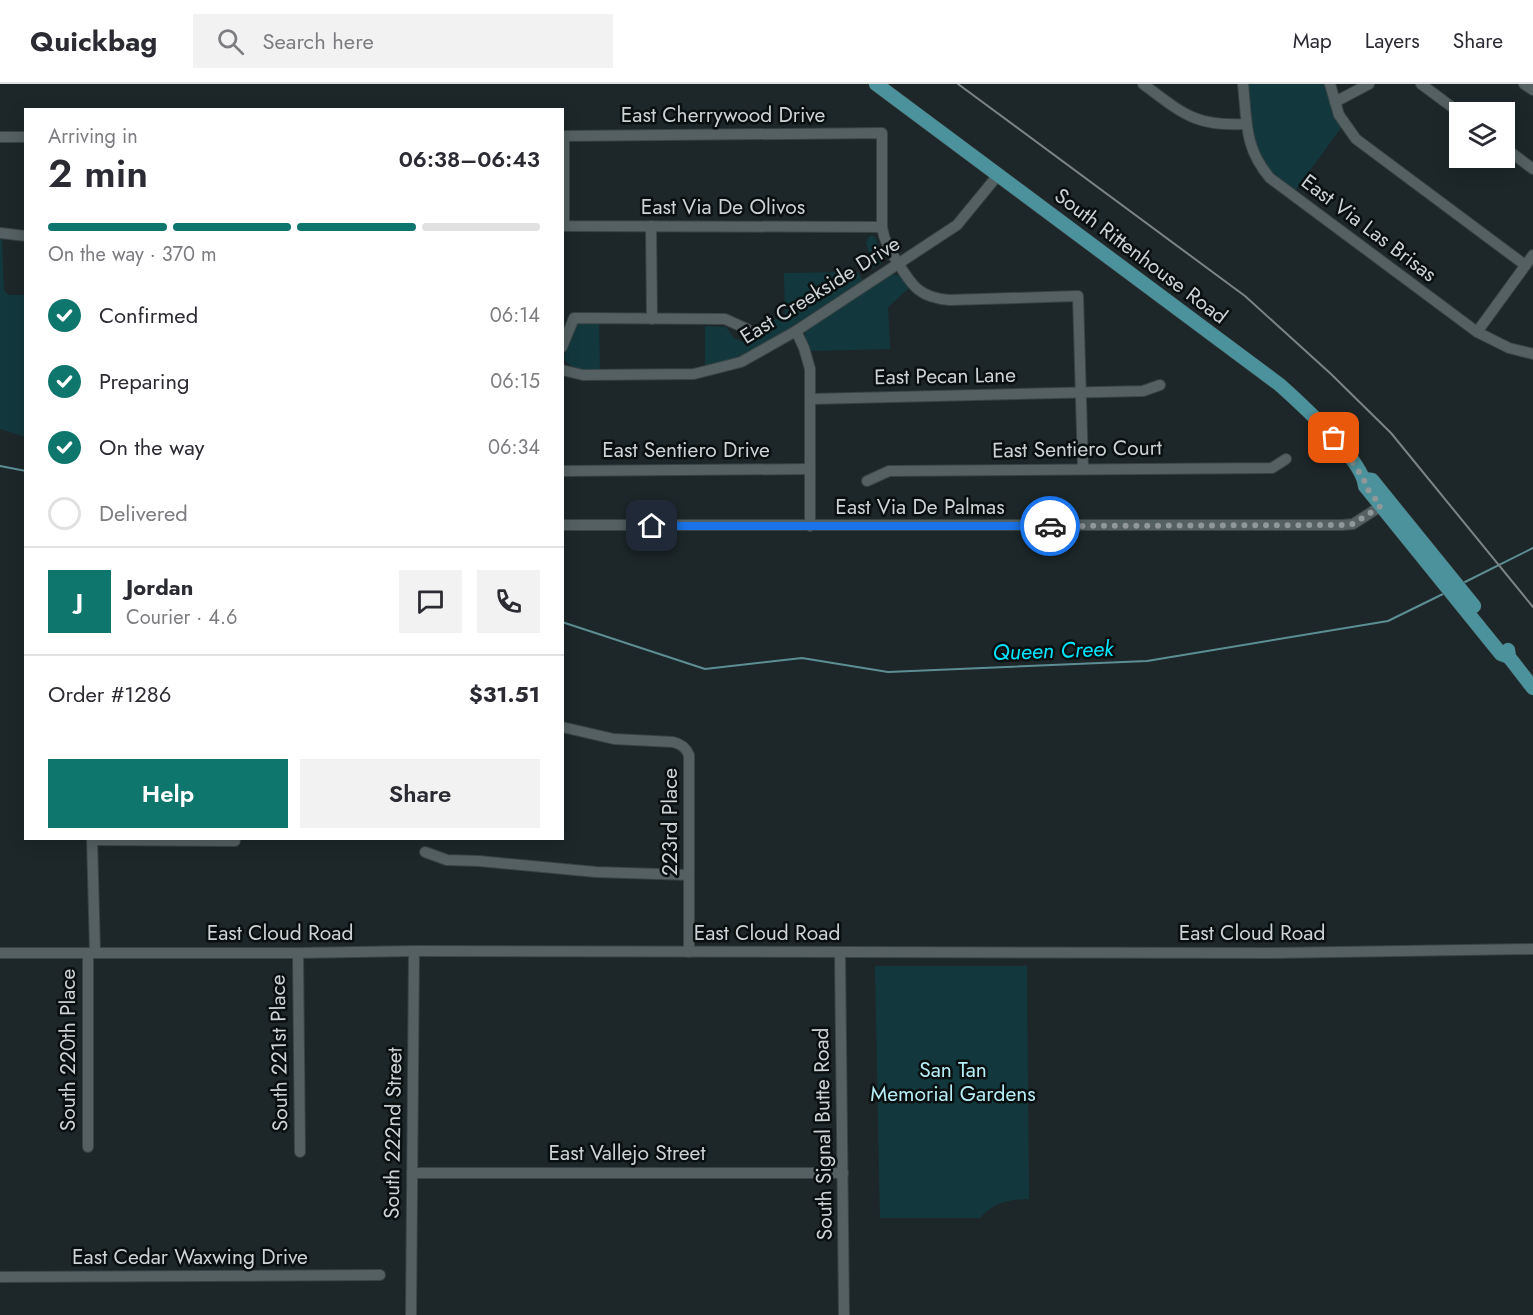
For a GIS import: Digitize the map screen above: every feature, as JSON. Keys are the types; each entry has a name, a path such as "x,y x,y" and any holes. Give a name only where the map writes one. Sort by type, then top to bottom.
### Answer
{"main road":[{"name":"South Rittenhouse Road","path":"876,84 1280,385 1334,438 1364,479 1365,486 1425,552"},
{"name":"South Rittenhouse Road","path":"1364,479 1372,480 1425,552 1508,650 1509,657 1533,688"}],"street":[{"path":"1143,84 1183,114 1202,122 1226,125 1246,124"},
{"name":"East Via Las Brisas","path":"1244,84 1246,124 1252,151 1270,178 1477,332 1509,348 1533,354"},
{"path":"1330,84 1344,124 1356,139 1525,265"},
{"path":"1335,102 1369,84"},
{"path":"1421,84 1449,105"},
{"path":"1524,84 1533,90"},
{"name":"East Cherrywood Drive","path":"564,226 564,136 882,133 882,227"},
{"path":"0,137 24,137"},
{"path":"1515,155 1533,169"},
{"name":"East Creekside Drive","path":"564,370 583,375 705,373 753,357 963,220 998,175"},
{"name":"East Via De Olivos","path":"564,226 882,227"},
{"path":"651,226 652,319"},
{"path":"882,227 884,238 898,263 916,289 929,297 940,299 1078,296 1083,468"},
{"path":"0,233 24,236"},
{"path":"1477,332 1533,255"},
{"path":"564,342 574,318 725,320 747,329"},
{"path":"796,331 808,363 810,526"},
{"name":"East Pecan Lane","path":"810,399 1143,392 1160,385"},
{"name":"East Sentiero Court","path":"867,481 889,471 1272,468 1286,459"},
{"name":"East Sentiero Drive","path":"564,471 809,470"},
{"name":"East Via De Palmas","path":"564,525 1342,525 1353,524 1381,506"},
{"name":"223rd Place","path":"564,727 614,739 680,743 686,749 689,755 690,952"},
{"name":"South 220th Place","path":"88,1147 92,840"},
{"path":"164,840 236,841"},
{"path":"425,852 447,860 605,873 689,875"},
{"name":"East Cloud Road","path":"0,953 414,951 1275,953 1533,950"},
{"name":"South 222nd Street","path":"411,1315 414,951"},
{"name":"South 221st Place","path":"298,953 300,1152"},
{"name":"South Signal Butte Road","path":"840,953 844,1315"},
{"name":"East Vallejo Street","path":"412,1173 843,1173"},
{"name":"East Cedar Waxwing Drive","path":"0,1277 380,1275"}],"green space":[{"path":"1248,84 1325,84 1331,107 1341,128 1295,191 1269,167 1256,145 1252,132"},
{"path":"870,235 875,237 883,256 882,263 873,268 866,242"},
{"path":"0,237 2,237 4,291 9,295 24,295 24,437 0,429"},
{"path":"858,272 863,281 752,352 705,368 705,326 726,327 734,338 746,343 758,337 761,324 785,316 784,273"},
{"path":"891,274 901,276 909,288 888,307 890,349 810,351 805,339 805,331"},
{"path":"579,323 599,323 600,370 575,367 564,358 573,328"},
{"name":"San Tan Memorial Gardens","path":"875,966 1027,966 1029,1199 1002,1202 980,1218 880,1218"}],"waterway":[{"name":"Queen Creek","path":"0,466 24,471"},
{"name":"Queen Creek","path":"1463,583 1533,548"},
{"name":"Queen Creek","path":"564,623 705,669 802,658 888,672 1147,661 1388,621 1445,593"}],"railway":[{"path":"958,84 1245,296 1331,374 1391,433 1533,607"}],"way so far":[{"path":"1050,526 1353,524 1381,506 1334,438"}],"route":[{"path":"652,526 1050,526"}]}
